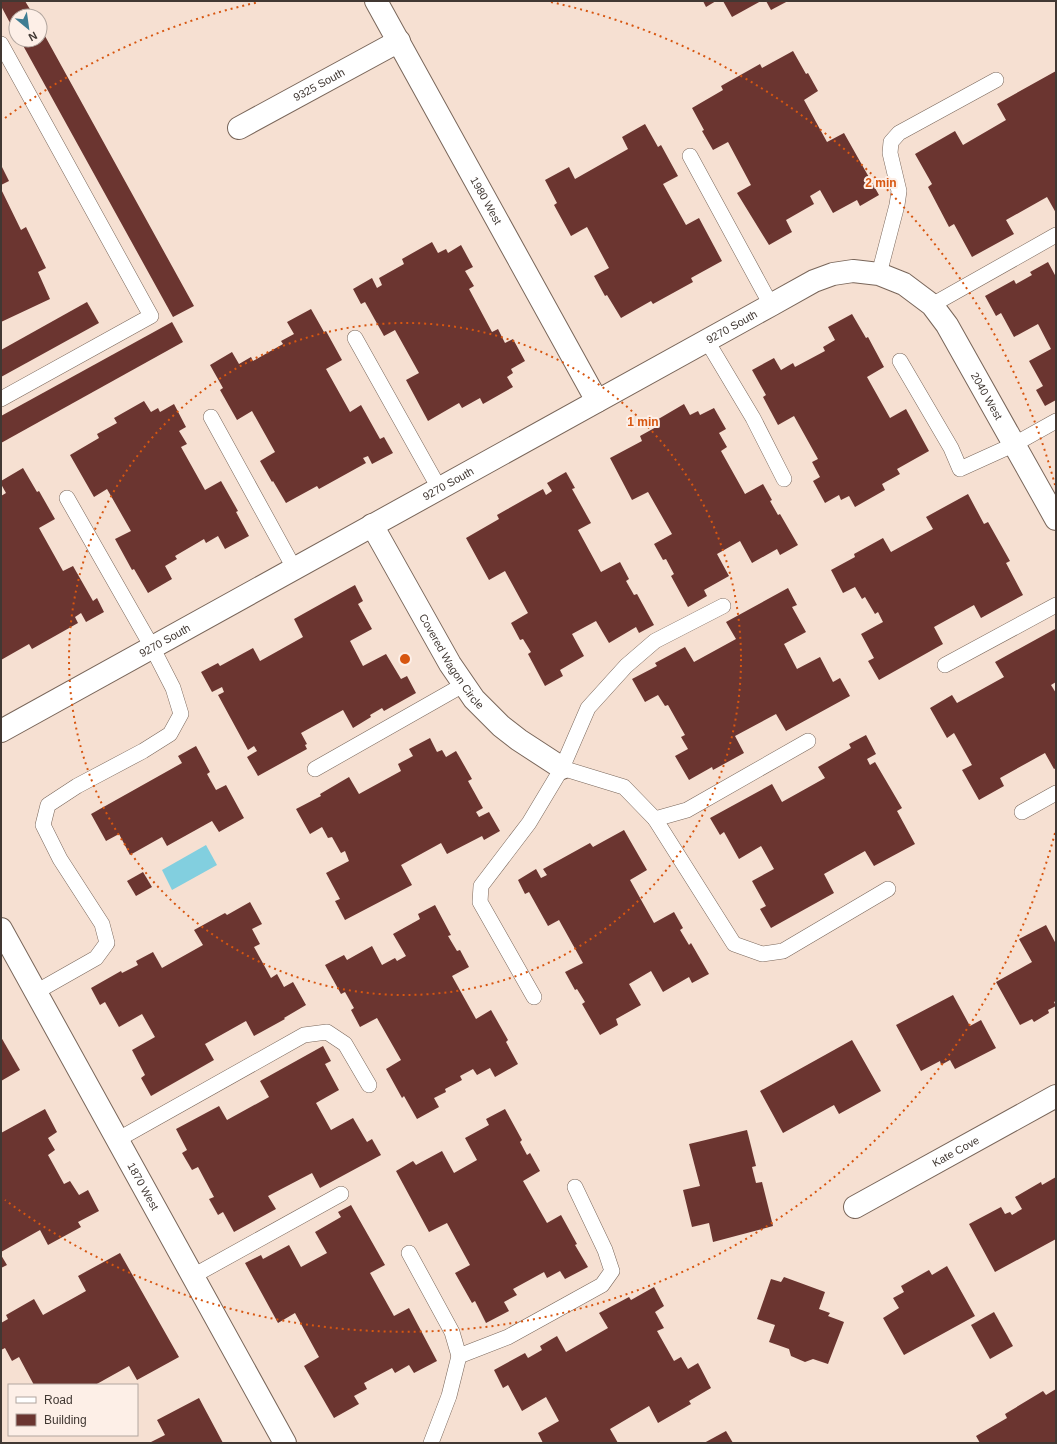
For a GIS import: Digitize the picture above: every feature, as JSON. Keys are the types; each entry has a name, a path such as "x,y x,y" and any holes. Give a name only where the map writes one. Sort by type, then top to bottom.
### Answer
{"street":[{"name":"1980 West","path":"376,1 597,401"},
{"name":"9325 South","path":"239,128 399,41"},
{"name":"9270 South","path":"3,726 152,647 814,281 833,274 853,271 879,274 904,284"},
{"name":"2040 West","path":"904,284 932,305 947,325 1013,445 1056,519"},
{"name":"Covered Wagon Circle","path":"372,525 463,685 487,714 501,726 518,740 562,768"},
{"name":"1870 West","path":"1,929 285,1443"},
{"name":"Kate Cove","path":"855,1207 1056,1096"}],"lane":[{"path":"1,44 151,316 1,398"},
{"path":"879,274 898,205 899,191 890,153 891,142 899,132 996,80"},
{"path":"690,156 771,305"},
{"path":"932,305 1056,235"},
{"path":"354,338 439,488"},
{"path":"706,341 753,418 784,479"},
{"path":"900,361 951,448 960,470 1013,445 1056,421"},
{"path":"211,417 294,568"},
{"path":"36,992 96,958 107,943 102,924 60,859 43,825 48,805 77,786 143,751 170,734 181,714 173,688 152,647 67,498"},
{"path":"945,665 1056,605"},
{"path":"534,997 480,902 481,886 529,823 562,768 588,708 626,666 655,641 723,606"},
{"path":"314,769 463,685"},
{"path":"655,820 687,810 808,741"},
{"path":"562,768 624,787 655,820 734,944 762,954 783,951 888,890"},
{"path":"1022,812 1056,793"},
{"path":"117,1140 304,1035 327,1032 345,1044 369,1084"},
{"path":"459,1356 515,1334 602,1284 612,1271 605,1250 575,1187"},
{"path":"193,1276 341,1194"},
{"path":"409,1253 452,1332 459,1356 450,1396 431,1443"}],"water":[{"path":"206,845 217,865 172,890 162,870"}],"building":[{"path":"1,1 25,1 29,8 8,8 8,19 1,6"},
{"path":"703,1 716,1 706,7"},
{"path":"723,1 761,1 732,17"},
{"path":"766,1 788,1 771,10"},
{"path":"48,41 194,306 173,317 24,48 48,48"},
{"path":"793,51 818,91 804,100 827,142 844,133 879,195 860,206 857,200 833,213 820,190 810,196 814,204 786,220 792,232 769,245 737,193 751,185 728,142 713,150 702,131 704,130 692,108 723,90 721,86 760,64 762,68"},
{"path":"1056,71 1056,213 1047,197 1006,220 1014,234 972,257 954,224 949,227 928,187 932,184 915,154 955,131 963,145 1006,120 997,104"},
{"path":"645,124 658,147 661,145 678,176 663,184 686,225 699,218 722,261 691,278 693,282 653,304 651,301 621,318 607,295 605,296 594,276 609,268 587,227 571,236 554,205 557,203 545,180 569,167 575,179 628,149 622,137"},
{"path":"1,165 9,181 1,185"},
{"path":"1,189 21,230 26,227 46,268 38,272 50,299 1,322"},
{"path":"432,242 438,253 446,249 448,253 461,245 473,267 465,271 474,286 469,289 492,332 498,329 505,343 513,339 525,361 511,369 513,373 507,377 513,387 483,404 480,398 462,408 459,403 428,421 406,380 419,373 395,330 384,336 365,302 361,304 353,289 372,278 377,288 382,285 379,278 404,264 402,259"},
{"path":"1048,262 1056,277 1056,400 1045,406 1036,390 1043,386 1029,361 1051,349 1038,324 1014,337 1001,313 996,316 985,296 1014,280 1016,284 1032,275 1030,272"},
{"path":"87,302 99,323 1,377 1,350"},
{"path":"311,309 324,332 326,331 342,360 326,369 350,412 361,405 380,439 384,437 393,453 372,464 368,456 363,458 366,463 319,489 317,486 286,503 260,461 275,452 252,411 237,420 220,390 223,388 210,365 232,352 239,364 251,357 253,361 283,344 281,341 294,334 287,322"},
{"path":"852,314 866,338 868,337 884,367 867,377 890,418 906,409 929,451 897,469 900,474 882,484 885,490 855,507 849,496 841,500 839,495 825,503 813,481 820,477 812,462 818,459 794,416 778,425 763,397 766,395 752,370 774,358 781,370 793,363 795,367 825,351 823,347 835,340 828,327"},
{"path":"172,322 183,342 1,443 1,416"},
{"path":"144,401 151,412 158,408 160,412 174,404 186,427 179,431 187,444 181,447 205,490 221,481 238,511 236,512 249,536 225,549 218,536 206,543 204,539 175,556 177,559 165,566 172,579 148,593 134,569 132,570 115,539 131,531 107,489 94,497 70,455 99,438 97,434 117,423 114,418"},
{"path":"684,404 690,415 698,411 700,415 714,408 726,429 719,433 727,447 721,451 745,494 763,484 778,515 780,514 798,545 780,555 777,549 752,563 740,541 717,554 729,576 704,590 707,596 688,607 671,576 674,574 666,559 663,560 654,544 672,534 648,492 632,500 610,458 642,441 640,436 658,426 655,421"},
{"path":"23,468 37,492 39,491 55,519 39,528 63,571 73,566 93,601 97,598 104,612 86,622 81,613 75,617 78,623 32,649 29,644 1,660 1,496 6,493 1,481"},
{"path":"566,472 575,488 572,489 591,523 578,530 601,572 620,562 629,579 626,581 634,595 637,594 654,625 639,633 636,627 609,643 596,621 572,634 584,656 560,670 563,676 545,686 528,654 531,652 523,639 520,640 511,623 528,613 505,571 489,580 466,538 499,519 497,515 543,489 546,495 552,491 547,483"},
{"path":"968,494 984,524 988,522 1010,561 1006,563 1023,595 981,618 974,605 934,627 943,644 879,680 868,661 874,658 861,634 883,622 878,612 875,614 865,597 862,599 855,587 843,593 831,570 855,557 854,554 883,538 891,552 933,529 926,517"},
{"path":"355,585 363,601 358,604 372,629 350,641 363,666 386,654 401,679 407,676 416,693 384,711 382,708 353,728 343,710 301,733 307,744 305,745 307,749 258,776 247,757 257,751 254,746 248,750 218,695 224,692 222,687 212,692 201,672 218,663 220,666 253,648 260,661 303,637 294,619"},
{"path":"788,588 797,605 792,607 806,632 784,644 797,669 820,657 833,682 840,678 850,696 786,731 776,714 735,736 744,753 713,770 712,767 689,780 675,756 688,749 681,737 685,735 668,705 665,706 658,695 645,702 632,679 657,666 655,663 685,647 694,662 736,639 726,622"},
{"path":"1055,629 1056,682 1051,685 1056,693 1056,768 1054,769 1045,753 1000,778 1004,786 979,800 962,770 972,765 954,733 947,738 930,708 952,695 957,703 1004,677 995,662"},
{"path":"866,735 876,754 867,759 870,765 875,762 902,808 897,811 915,844 874,866 865,851 824,874 834,893 771,928 760,909 766,906 752,881 774,869 761,846 739,859 724,832 720,835 710,818 772,784 782,802 825,778 818,767 851,748 849,744"},
{"path":"430,738 437,752 442,750 446,757 456,751 472,779 468,781 483,808 476,812 479,817 489,812 500,831 484,840 482,836 447,854 441,843 401,865 412,885 345,920 335,901 340,899 326,873 349,861 345,851 341,853 332,837 328,838 322,827 310,834 296,809 321,796 320,794 349,777 359,794 401,771 398,764 413,756 409,749"},
{"path":"196,746 210,772 207,774 216,790 226,785 244,818 219,832 212,821 167,846 162,837 130,855 119,834 106,841 91,814 182,763 178,756"},
{"path":"624,830 647,870 630,880 654,923 674,912 683,928 680,930 689,945 691,943 709,974 692,983 689,977 663,992 651,971 629,984 641,1005 616,1019 618,1025 600,1035 582,1004 585,1002 577,989 575,990 565,972 583,963 559,920 548,926 529,892 525,894 518,880 536,869 541,878 547,875 543,869 590,843 593,847"},
{"path":"143,872 152,887 136,896 127,881"},
{"path":"250,902 262,924 252,929 260,944 254,947 271,978 277,974 284,987 293,982 306,1005 284,1018 285,1019 254,1036 246,1021 205,1044 214,1060 151,1096 141,1078 145,1075 132,1050 155,1037 142,1014 119,1027 105,1002 100,1005 91,988 121,971 122,973 138,965 136,961 153,952 162,968 203,945 194,930 225,913 227,915"},
{"path":"435,905 451,935 448,936 457,951 460,950 469,967 452,976 476,1019 491,1010 508,1040 506,1042 518,1064 495,1077 490,1068 477,1075 473,1069 460,1076 462,1080 445,1089 446,1092 434,1098 439,1107 417,1119 404,1096 402,1098 386,1069 401,1060 377,1018 360,1027 351,1010 354,1008 345,992 341,994 325,965 344,955 347,960 372,946 382,965 395,958 397,961 406,956 393,934 420,919 418,914"},
{"path":"1046,925 1056,944 1056,1001 1054,1002 1056,1006 1048,1010 1049,1013 1034,1022 1032,1019 1020,1025 996,982 1032,962 1019,939"},
{"path":"953,995 970,1026 981,1020 996,1048 955,1069 950,1060 941,1065 940,1061 921,1071 896,1025"},
{"path":"1,1037 20,1070 1,1081"},
{"path":"852,1040 881,1091 839,1114 834,1105 783,1133 760,1091"},
{"path":"323,1046 331,1061 325,1064 339,1090 316,1103 331,1130 353,1118 367,1142 372,1139 381,1155 320,1188 312,1173 268,1196 276,1209 234,1232 223,1212 218,1215 209,1199 214,1197 198,1167 192,1170 182,1153 187,1150 176,1129 219,1106 227,1120 269,1097 260,1081"},
{"path":"45,1109 57,1132 48,1138 55,1150 48,1155 64,1184 70,1181 79,1195 88,1190 99,1211 78,1222 81,1227 48,1245 40,1230 1,1252 1,1133"},
{"path":"505,1109 522,1140 520,1142 527,1155 530,1153 540,1171 523,1181 547,1223 561,1215 577,1244 575,1245 588,1267 565,1279 560,1271 547,1278 544,1272 513,1289 517,1295 504,1302 509,1311 486,1323 475,1301 472,1303 455,1273 470,1265 447,1223 429,1232 396,1171 413,1161 416,1165 442,1151 454,1173 477,1160 465,1138 489,1125 486,1119"},
{"path":"747,1130 756,1166 752,1167 756,1183 762,1182 773,1226 713,1242 709,1223 692,1227 683,1190 700,1186 689,1144"},
{"path":"1056,1177 1056,1239 995,1272 969,1224 1001,1207 1005,1214 1010,1212 1012,1215 1022,1209 1015,1197 1041,1182 1042,1185"},
{"path":"351,1205 385,1265 370,1273 394,1316 409,1308 437,1361 414,1373 409,1365 395,1373 392,1368 364,1383 367,1389 354,1396 359,1404 334,1418 304,1366 319,1357 295,1313 278,1323 245,1263 261,1255 263,1259 289,1245 301,1267 327,1253 315,1232 341,1217 338,1212"},
{"path":"120,1253 179,1357 137,1380 129,1366 97,1384 33,1384 19,1357 12,1361 5,1348 1,1350 1,1323 8,1319 6,1315 34,1299 43,1315 86,1291 78,1276"},
{"path":"1,1255 7,1265 1,1268"},
{"path":"947,1266 975,1316 904,1355 883,1318 899,1308 893,1298 904,1292 901,1286 929,1270 932,1275"},
{"path":"784,1277 825,1292 819,1309 830,1313 828,1316 844,1322 828,1364 813,1359 805,1362 791,1356 789,1349 769,1342 775,1325 757,1319 771,1279 781,1282"},
{"path":"654,1287 664,1306 655,1312 664,1328 657,1331 674,1361 681,1357 688,1369 698,1363 711,1388 689,1401 691,1404 658,1423 649,1406 610,1429 618,1443 543,1443 538,1433 559,1421 546,1397 522,1411 508,1385 503,1388 494,1370 525,1353 528,1358 542,1350 540,1346 557,1336 566,1352 608,1328 599,1313 629,1297 631,1300"},
{"path":"994,1312 1013,1346 990,1359 971,1325"},
{"path":"1056,1389 1056,1443 980,1443 976,1436 1007,1418 1005,1414 1043,1391 1046,1395"},
{"path":"199,1398 223,1443 149,1443 165,1435 157,1420"},
{"path":"726,1431 733,1443 704,1443"}]}
